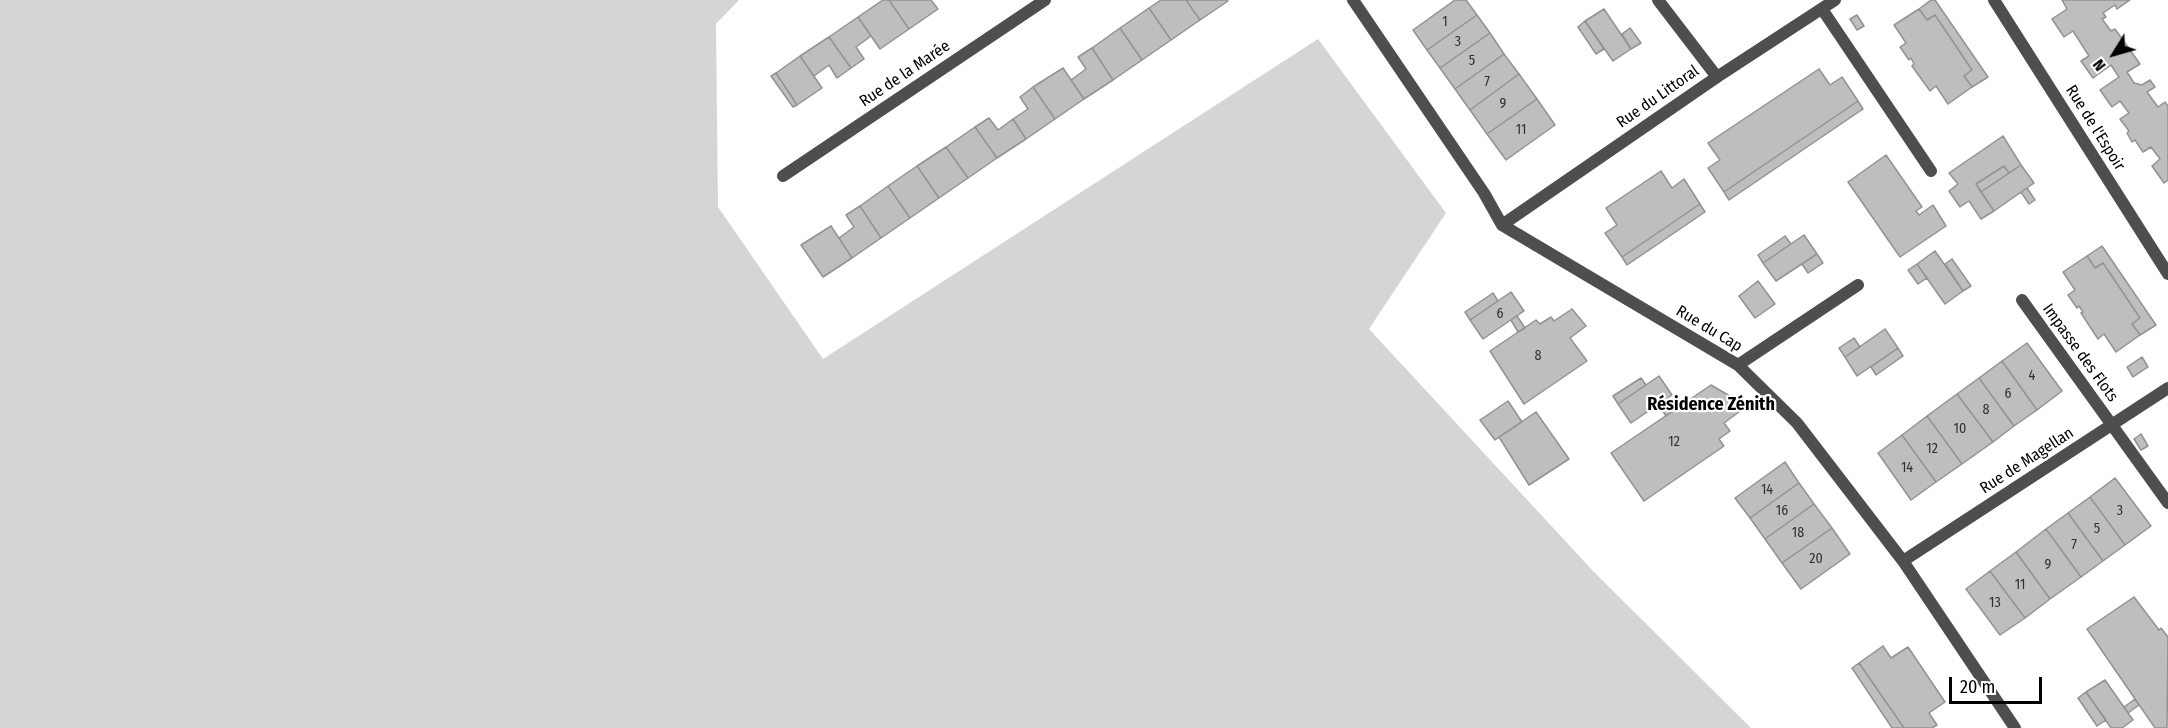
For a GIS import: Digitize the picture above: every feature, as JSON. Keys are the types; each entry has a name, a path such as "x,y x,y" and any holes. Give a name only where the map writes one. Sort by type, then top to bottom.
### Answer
{"street":[{"name":"Rue de la Marée","path":"783,176 1046,0"},
{"name":"Rue du Cap","path":"1353,0 1502,225 1738,365 1797,423 1903,561 2015,728"},
{"path":"1658,0 1718,77"},
{"name":"Rue du Littoral","path":"1502,225 1835,0"},
{"name":"Rue de l'Espoir","path":"1994,0 2168,274"},
{"path":"1822,9 1931,171"},
{"path":"1738,365 1858,285"},
{"name":"Impasse des Flots","path":"2022,300 2168,503"},
{"name":"Rue de Magellan","path":"1903,561 2168,388"}],"shaded area":[{"path":"0,0 739,0 716,24 718,207 823,359 1318,39 1446,213 1369,329 1594,572 1751,728 0,728"}],"building":[{"path":"883,0 889,0 909,29 880,49 858,17"},
{"path":"889,0 931,0 938,9 909,29"},
{"path":"1161,0 1186,0 1200,20 1171,40 1149,8"},
{"path":"1186,0 1227,0 1228,1 1200,20"},
{"path":"1455,0 1466,0 1477,15 1427,50 1413,30"},
{"path":"1931,0 1935,0 1988,77 1972,87 1964,76 1972,70 1935,15 1927,20 1919,9"},
{"path":"2062,0 2130,0 2117,9 2115,5 2103,13 2106,17 2102,19 2111,31 2115,29 2140,64 2127,72 2134,83 2142,85 2150,80 2155,87 2147,92 2158,107 2165,102 2168,106 2168,180 2164,183 2152,166 2160,159 2151,147 2143,152 2135,140 2132,142 2127,133 2129,131 2120,119 2129,113 2120,101 2112,107 2100,90 2119,77 2111,65 2093,78 2081,61 2089,56 2073,31 2064,37 2052,19 2067,9"},
{"path":"1149,8 1171,40 1142,60 1120,28"},
{"path":"1604,9 1631,49 1613,61 1585,21"},
{"path":"1919,9 1927,20 1935,15 1972,70 1964,76 1972,87 1948,104 1936,86 1930,91 1912,66 1914,64 1911,58 1909,60 1900,47 1906,43 1894,25"},
{"path":"1477,15 1490,33 1440,68 1427,50"},
{"path":"1857,15 1864,26 1857,30 1850,19"},
{"path":"858,17 871,36 856,47 864,59 851,68 829,37"},
{"path":"1585,21 1604,49 1596,54 1578,27"},
{"path":"1120,28 1142,60 1113,80 1092,48"},
{"path":"1630,28 1641,43 1631,49 1622,34"},
{"path":"1490,33 1504,54 1455,89 1440,68"},
{"path":"829,37 851,68 837,78 829,65 814,76 800,56"},
{"path":"1092,48 1113,80 1084,99 1071,80 1086,69 1078,57"},
{"path":"1504,54 1519,74 1470,110 1455,89"},
{"path":"800,56 822,88 797,105 776,73"},
{"path":"1063,68 1084,99 1055,119 1033,87"},
{"path":"1819,69 1830,85 1842,77 1858,101 1724,192 1708,168 1720,160 1708,143"},
{"path":"776,73 797,105 793,107 771,76"},
{"path":"1519,74 1537,99 1487,134 1470,110"},
{"path":"1033,87 1055,119 1026,139 1013,119 1028,109 1020,97"},
{"path":"1537,99 1555,125 1506,160 1487,134"},
{"path":"1858,101 1863,109 1729,200 1724,192"},
{"path":"989,118 998,130 1013,119 1026,139 997,158 975,127"},
{"path":"975,127 997,158 968,178 946,147"},
{"path":"2003,136 2021,165 2009,173 2004,166 1976,184 1994,211 1981,219 1969,201 1960,207 1949,191 1958,184 1949,173"},
{"path":"946,147 968,178 939,198 917,166"},
{"path":"1886,155 1922,207 1916,211 1919,215 1933,205 1946,226 1900,257 1848,182"},
{"path":"2021,165 2034,183 1994,211 1981,192"},
{"path":"917,166 939,198 910,218 888,186"},
{"path":"2004,166 2009,173 1981,192 1976,184"},
{"path":"1661,171 1672,188 1684,179 1700,204 1622,257 1605,233 1617,225 1606,208"},
{"path":"888,186 910,218 881,238 860,206"},
{"path":"2027,188 2035,200 2029,204 2021,192"},
{"path":"1700,204 1705,212 1627,265 1622,257"},
{"path":"860,206 881,238 852,258 839,238 854,227 846,215"},
{"path":"831,226 852,258 823,277 801,245"},
{"path":"1804,235 1817,254 1776,281 1763,263"},
{"path":"1785,236 1791,244 1763,263 1758,255"},
{"path":"2102,246 2156,325 2140,335 2132,324 2140,318 2103,263 2095,268 2087,256"},
{"path":"1935,251 1963,291 1945,304 1917,264"},
{"path":"1817,254 1823,263 1808,273 1802,264"},
{"path":"2087,256 2095,268 2103,263 2140,318 2132,324 2140,335 2116,352 2104,334 2098,339 2079,306 2077,308 2068,295 2075,290 2063,272"},
{"path":"1952,259 1971,286 1963,291 1945,264"},
{"path":"1917,264 1927,278 1918,284 1908,270"},
{"path":"1758,281 1775,304 1755,318 1739,296"},
{"path":"1511,292 1524,311 1483,339 1470,320"},
{"path":"1493,293 1498,301 1470,320 1465,312"},
{"path":"1572,309 1586,326 1570,338 1587,361 1524,404 1490,351 1536,320 1540,324 1551,317 1554,321"},
{"path":"1517,316 1525,328 1518,332 1511,320"},
{"path":"1885,329 1898,348 1857,376 1845,357"},
{"path":"1854,338 1860,347 1845,357 1839,348"},
{"path":"2027,343 2062,391 2037,410 2002,361"},
{"path":"1898,348 1903,356 1876,375 1871,367"},
{"path":"2142,357 2148,367 2133,377 2127,367"},
{"path":"2002,361 2037,410 2014,426 1979,378"},
{"path":"1659,376 1672,395 1631,423 1618,404"},
{"path":"1641,378 1646,385 1618,404 1613,396"},
{"path":"1979,378 2014,426 1993,442 1957,394"},
{"path":"2108,384 2115,394 2108,399 2101,388"},
{"path":"1711,385 1747,406 1724,423 1730,431 1719,439 1724,446 1644,501 1611,453"},
{"path":"1957,394 1993,442 1962,464 1927,416"},
{"path":"1664,400 1672,412 1666,416 1658,404"},
{"path":"1508,401 1522,422 1495,440 1480,420"},
{"path":"1536,412 1569,459 1529,485 1499,437"},
{"path":"1927,416 1962,464 1936,482 1902,435"},
{"path":"2141,434 2148,446 2141,450 2134,439"},
{"path":"1902,435 1936,482 1911,500 1878,453"},
{"path":"1785,462 1799,483 1750,518 1735,498"},
{"path":"2115,478 2151,526 2125,545 2090,497"},
{"path":"1799,483 1814,504 1765,539 1750,518"},
{"path":"2090,497 2125,545 2103,561 2068,513"},
{"path":"1814,504 1832,528 1782,563 1765,539"},
{"path":"2068,513 2103,561 2081,577 2046,529"},
{"path":"1832,528 1850,554 1801,589 1782,563"},
{"path":"2046,529 2081,577 2050,599 2016,552"},
{"path":"2016,552 2050,599 2025,618 1990,571"},
{"path":"1990,571 2025,618 2000,635 1966,589"},
{"path":"2134,597 2159,630 2161,628 2168,637 2167,728 2155,728 2087,629"},
{"path":"1883,646 1891,658 1908,647 1945,702 1929,713 1937,725 1932,728 1904,728 1859,663"},
{"path":"1859,663 1904,728 1892,728 1852,668"},
{"path":"2105,680 2133,720 2122,728 2111,728 2086,692"},
{"path":"2086,692 2106,720 2097,726 2078,698"},
{"path":"2135,699 2139,705 2128,713 2124,707"}],"district":[{"name":"Résidence Zénith","path":"1711,405"}]}
